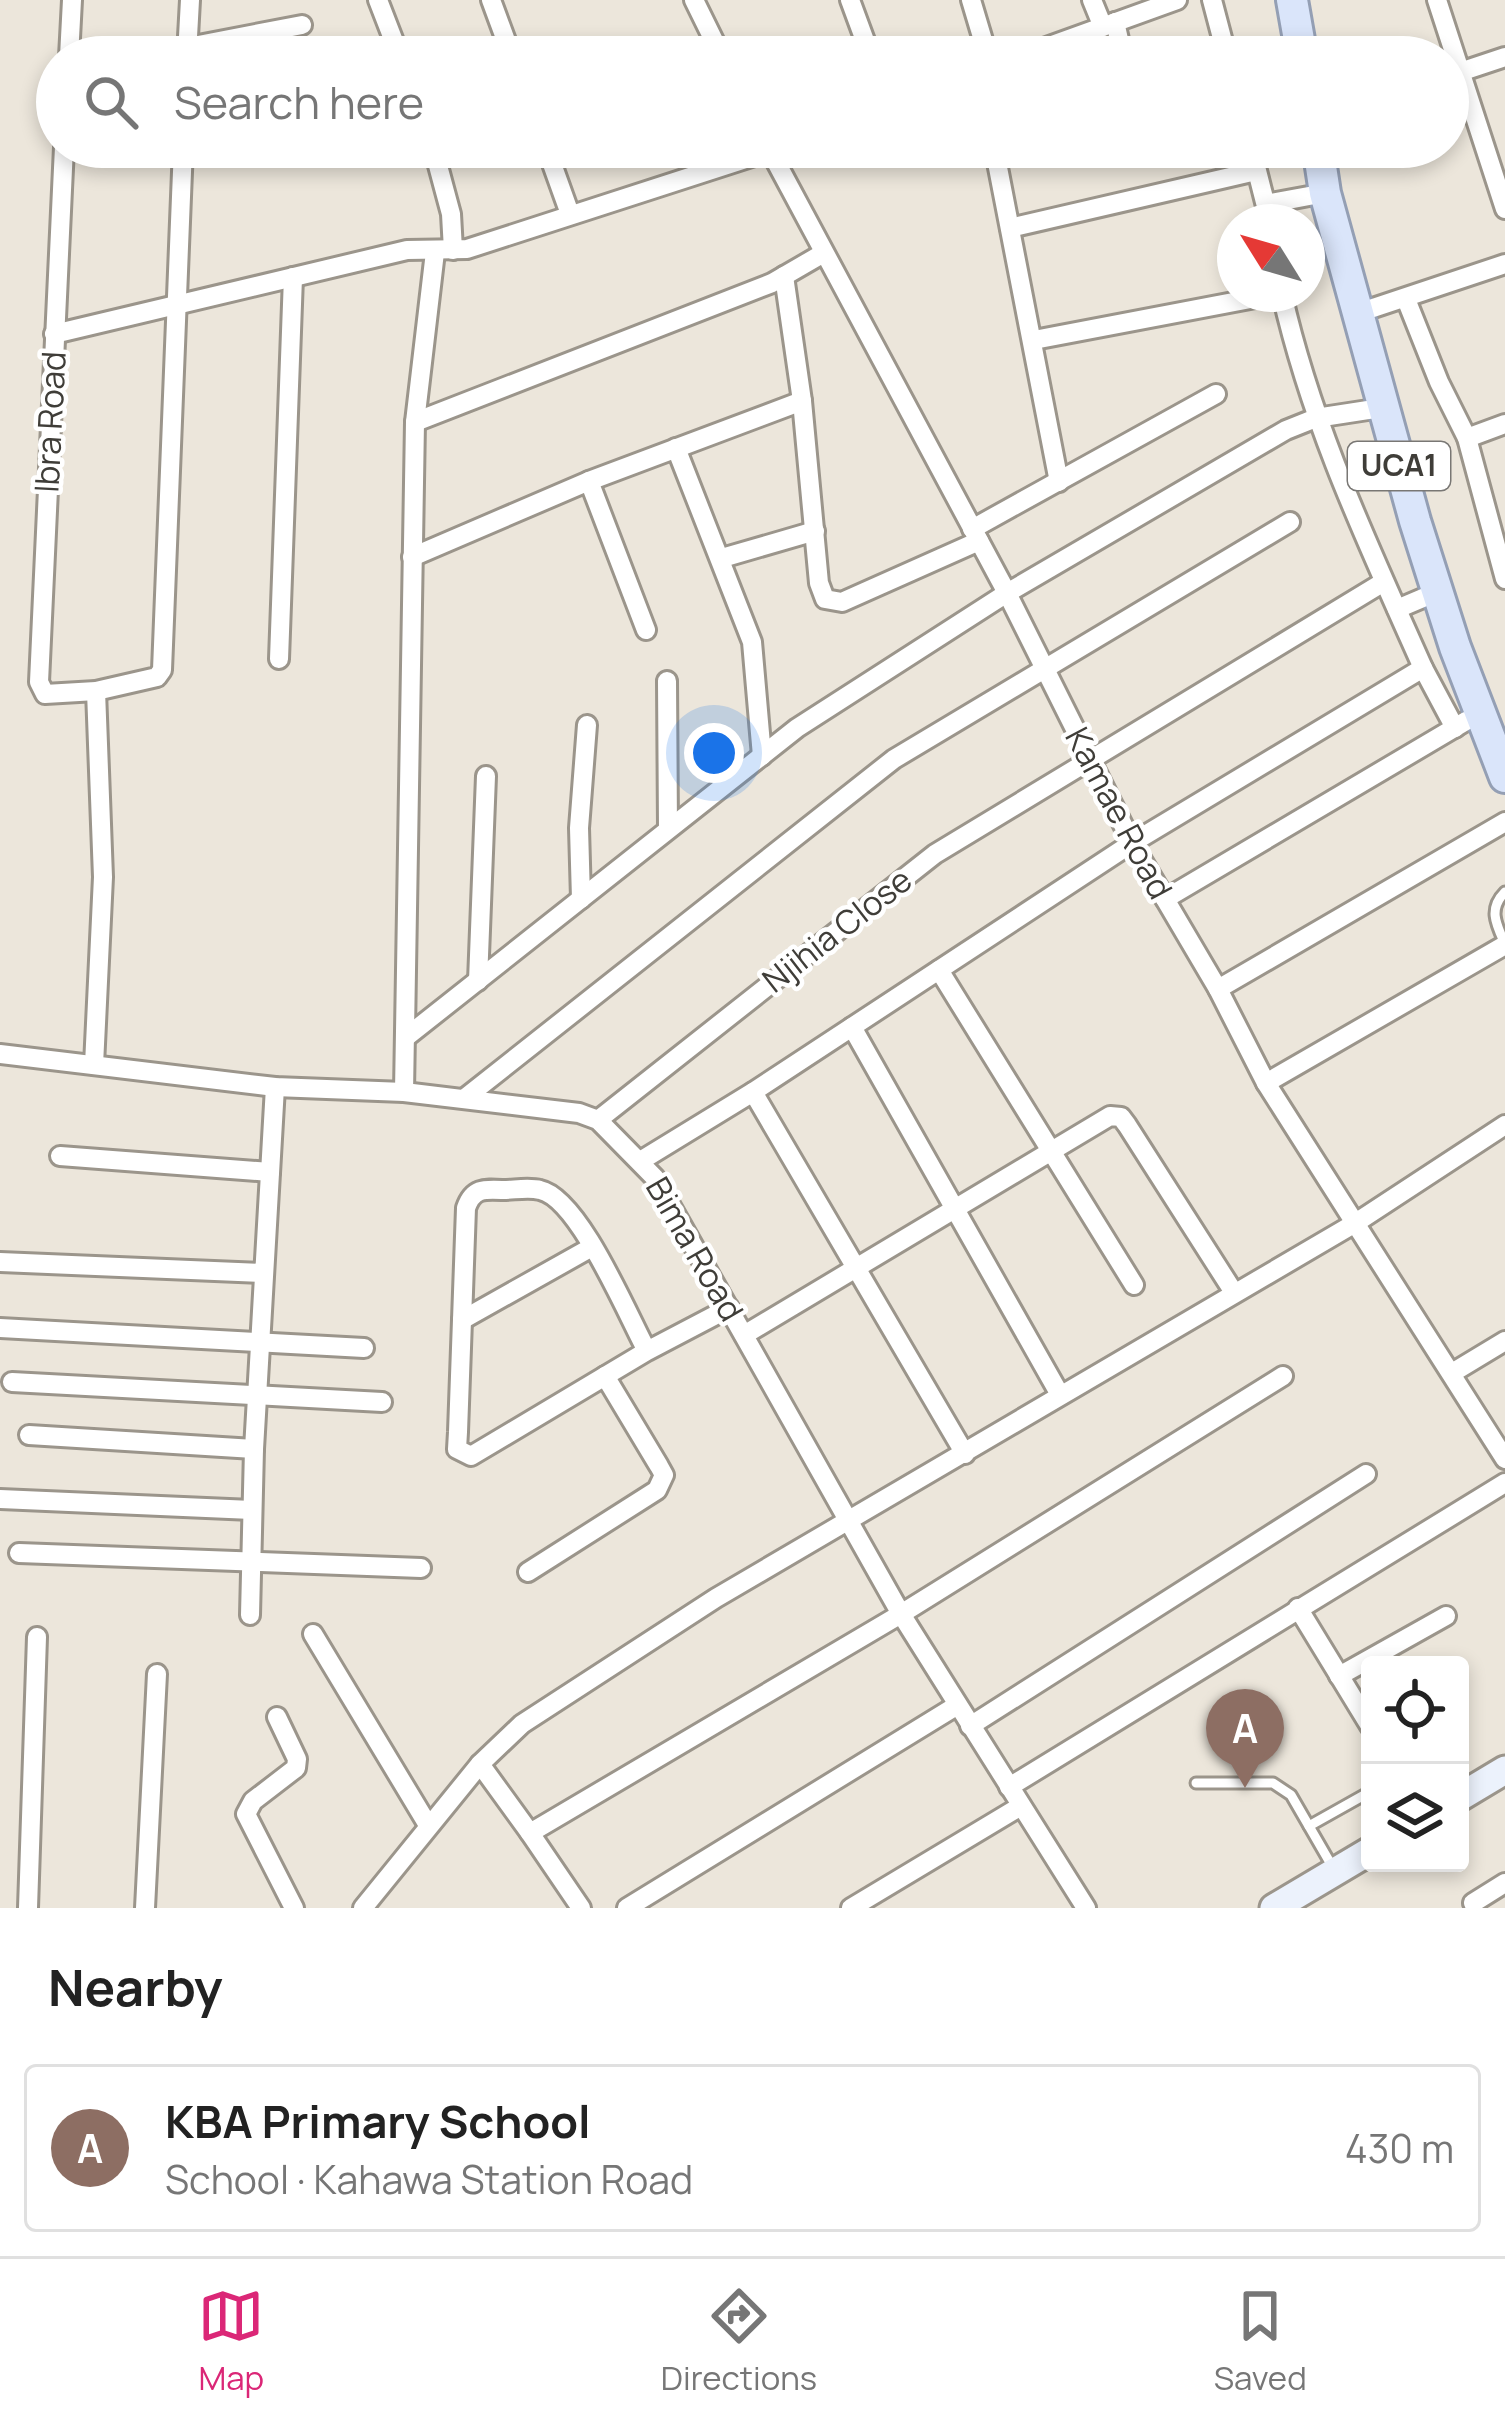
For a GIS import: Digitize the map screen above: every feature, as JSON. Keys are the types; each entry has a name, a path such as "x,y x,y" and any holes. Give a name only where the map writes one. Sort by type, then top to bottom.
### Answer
{"main road":[{"path":"1292,0 1298,36"},
{"name":"UCA1","path":"1321,168 1468,720 1499,739 1505,777"}],"street":[{"path":"70,36 72,0"},
{"path":"189,36 190,0"},
{"path":"378,0 392,36"},
{"path":"491,0 504,36"},
{"path":"694,0 712,36"},
{"path":"850,0 863,36"},
{"path":"971,0 982,36"},
{"path":"1092,0 1114,36"},
{"path":"1076,36 1177,0"},
{"path":"1212,0 1221,36"},
{"path":"1437,0 1448,36"},
{"path":"256,36 302,25"},
{"path":"1469,69 1505,57"},
{"path":"1469,99 1505,208"},
{"name":"Ibra Road","path":"63,168 39,682 45,694 96,691"},
{"path":"94,1065 103,877 96,691 157,677 162,670 182,168"},
{"path":"404,1092 415,422 451,214 439,168"},
{"path":"554,168 571,214"},
{"path":"54,334 406,250 444,251 483,244 711,168"},
{"name":"Kamae Road","path":"779,168 1046,669 1132,842 1267,1083 1505,1459"},
{"path":"998,168 1059,482"},
{"path":"1255,168 1265,204"},
{"path":"1010,228 1256,171"},
{"path":"1295,204 1325,194"},
{"path":"415,422 784,276 822,254"},
{"path":"1358,313 1505,264"},
{"path":"784,276 802,401 819,583 821,593 832,602 842,602 975,535 1216,394"},
{"path":"278,659 293,277"},
{"path":"1406,299 1438,382 1467,438 1505,579"},
{"path":"1034,340 1217,306"},
{"path":"1165,899 1468,720 1423,668 1382,583 1316,418 1284,312"},
{"path":"412,556 589,481 802,401"},
{"path":"405,1038 797,728 1006,593 1286,430 1316,418 1382,407"},
{"path":"1467,438 1505,424"},
{"path":"676,448 752,641 762,756"},
{"path":"589,481 646,630"},
{"path":"465,1098 894,758 1290,522"},
{"path":"722,558 815,531"},
{"name":"Njihia Close","path":"598,1120 892,886 968,833 1382,583"},
{"path":"1396,609 1437,592"},
{"path":"642,1160 1132,842 1423,668"},
{"path":"667,681 668,829"},
{"path":"580,899 579,828 587,725"},
{"path":"478,981 486,776"},
{"path":"1218,989 1505,822"},
{"path":"1267,1083 1505,945"},
{"path":"939,970 1134,1286"},
{"path":"852,1027 1059,1393"},
{"path":"0,1054 275,1088 465,1098 578,1113 598,1120"},
{"path":"250,1615 262,1273 275,1088"},
{"path":"753,1092 965,1454"},
{"path":"744,1335 1110,1116 1121,1117 1233,1291"},
{"name":"Bima Road","path":"598,1120 642,1160 901,1614 1079,1906"},
{"path":"363,1908 480,1765 523,1724 716,1598 1357,1222 1505,1125"},
{"path":"60,1156 270,1172"},
{"path":"647,1351 569,1211 541,1190 479,1190 470,1196 457,1449 464,1455 471,1456 729,1308"},
{"path":"462,1320 592,1247"},
{"path":"0,1262 262,1273"},
{"path":"0,1328 364,1348"},
{"path":"1452,1373 1505,1341"},
{"path":"528,1572 662,1483 664,1475 605,1376"},
{"path":"530,1833 901,1614 1283,1376"},
{"path":"12,1382 382,1402"},
{"path":"29,1435 254,1449"},
{"path":"970,1726 1366,1474"},
{"path":"1009,1787 1505,1483"},
{"path":"0,1499 252,1510"},
{"path":"19,1553 421,1568"},
{"path":"1298,1608 1361,1711"},
{"path":"1340,1676 1446,1616"},
{"path":"313,1634 428,1825"},
{"path":"28,1908 37,1637"},
{"path":"145,1908 157,1674"},
{"path":"627,1908 956,1706"},
{"path":"277,1717 297,1759 296,1768 253,1801 246,1814 294,1908"},
{"path":"480,1765 581,1908"},
{"path":"1469,1792 1505,1770"},
{"path":"851,1908 1021,1806"},
{"path":"1274,1908 1361,1855"},
{"path":"1473,1903 1505,1883"}],"lane":[{"path":"1505,892 1495,906 1494,919 1505,945"},
{"path":"1196,1783 1273,1783 1291,1795 1335,1871"},
{"path":"1309,1826 1361,1797"}],"place":[{"name":"KBA Primary School","path":"1245,1788"}]}
